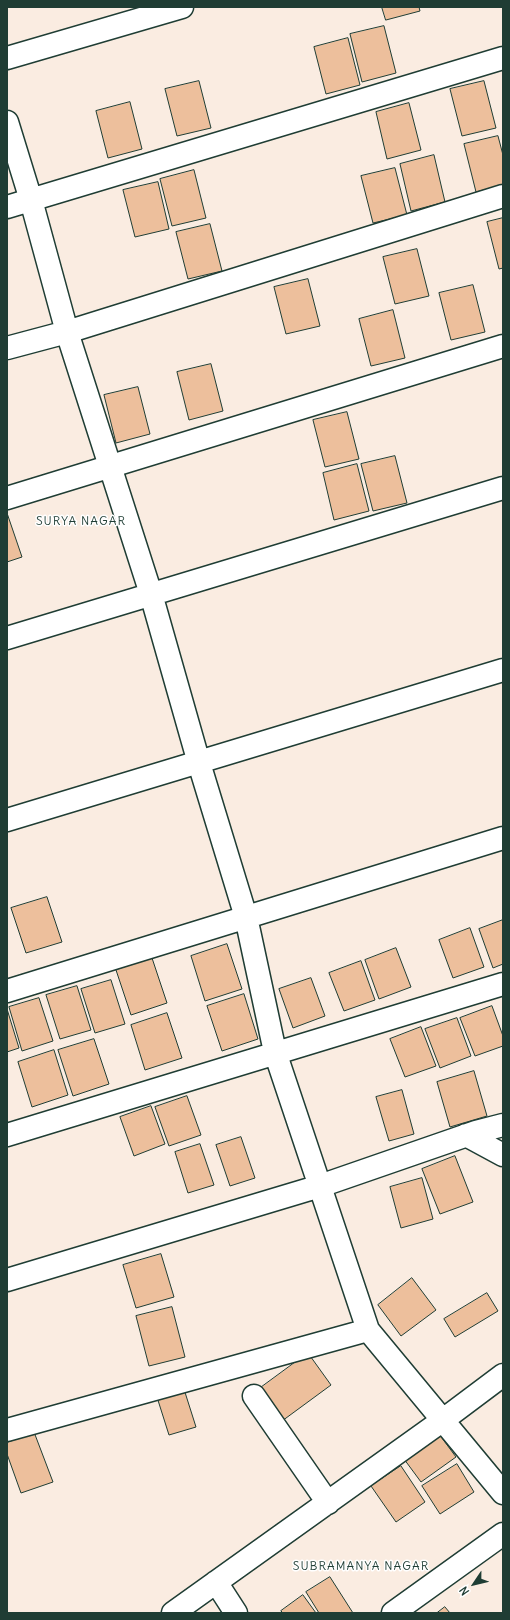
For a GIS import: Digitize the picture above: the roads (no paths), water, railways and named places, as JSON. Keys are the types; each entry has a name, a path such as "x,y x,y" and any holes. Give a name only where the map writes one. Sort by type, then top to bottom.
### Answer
{"street":[{"path":"7,58 182,7"},
{"path":"7,207 503,58"},
{"path":"7,122 67,332 151,594 199,763 246,918 275,1052 368,1330 503,1494"},
{"path":"7,348 67,332 503,196"},
{"path":"7,498 503,346"},
{"path":"7,638 503,488"},
{"path":"7,820 503,670"},
{"path":"7,991 503,838"},
{"path":"7,1135 275,1052 503,984"},
{"path":"7,1280 320,1186 466,1135 503,1125"},
{"path":"466,1135 503,1155"},
{"path":"7,1430 368,1330"},
{"path":"173,1613 503,1376"},
{"path":"254,1396 328,1503"},
{"path":"393,1613 503,1534"},
{"path":"216,1582 236,1613"}],"district":[{"name":"SURYA NAGAR","path":"81,522"},
{"name":"SUBRAMANYA NAGAR","path":"361,1567"}]}
